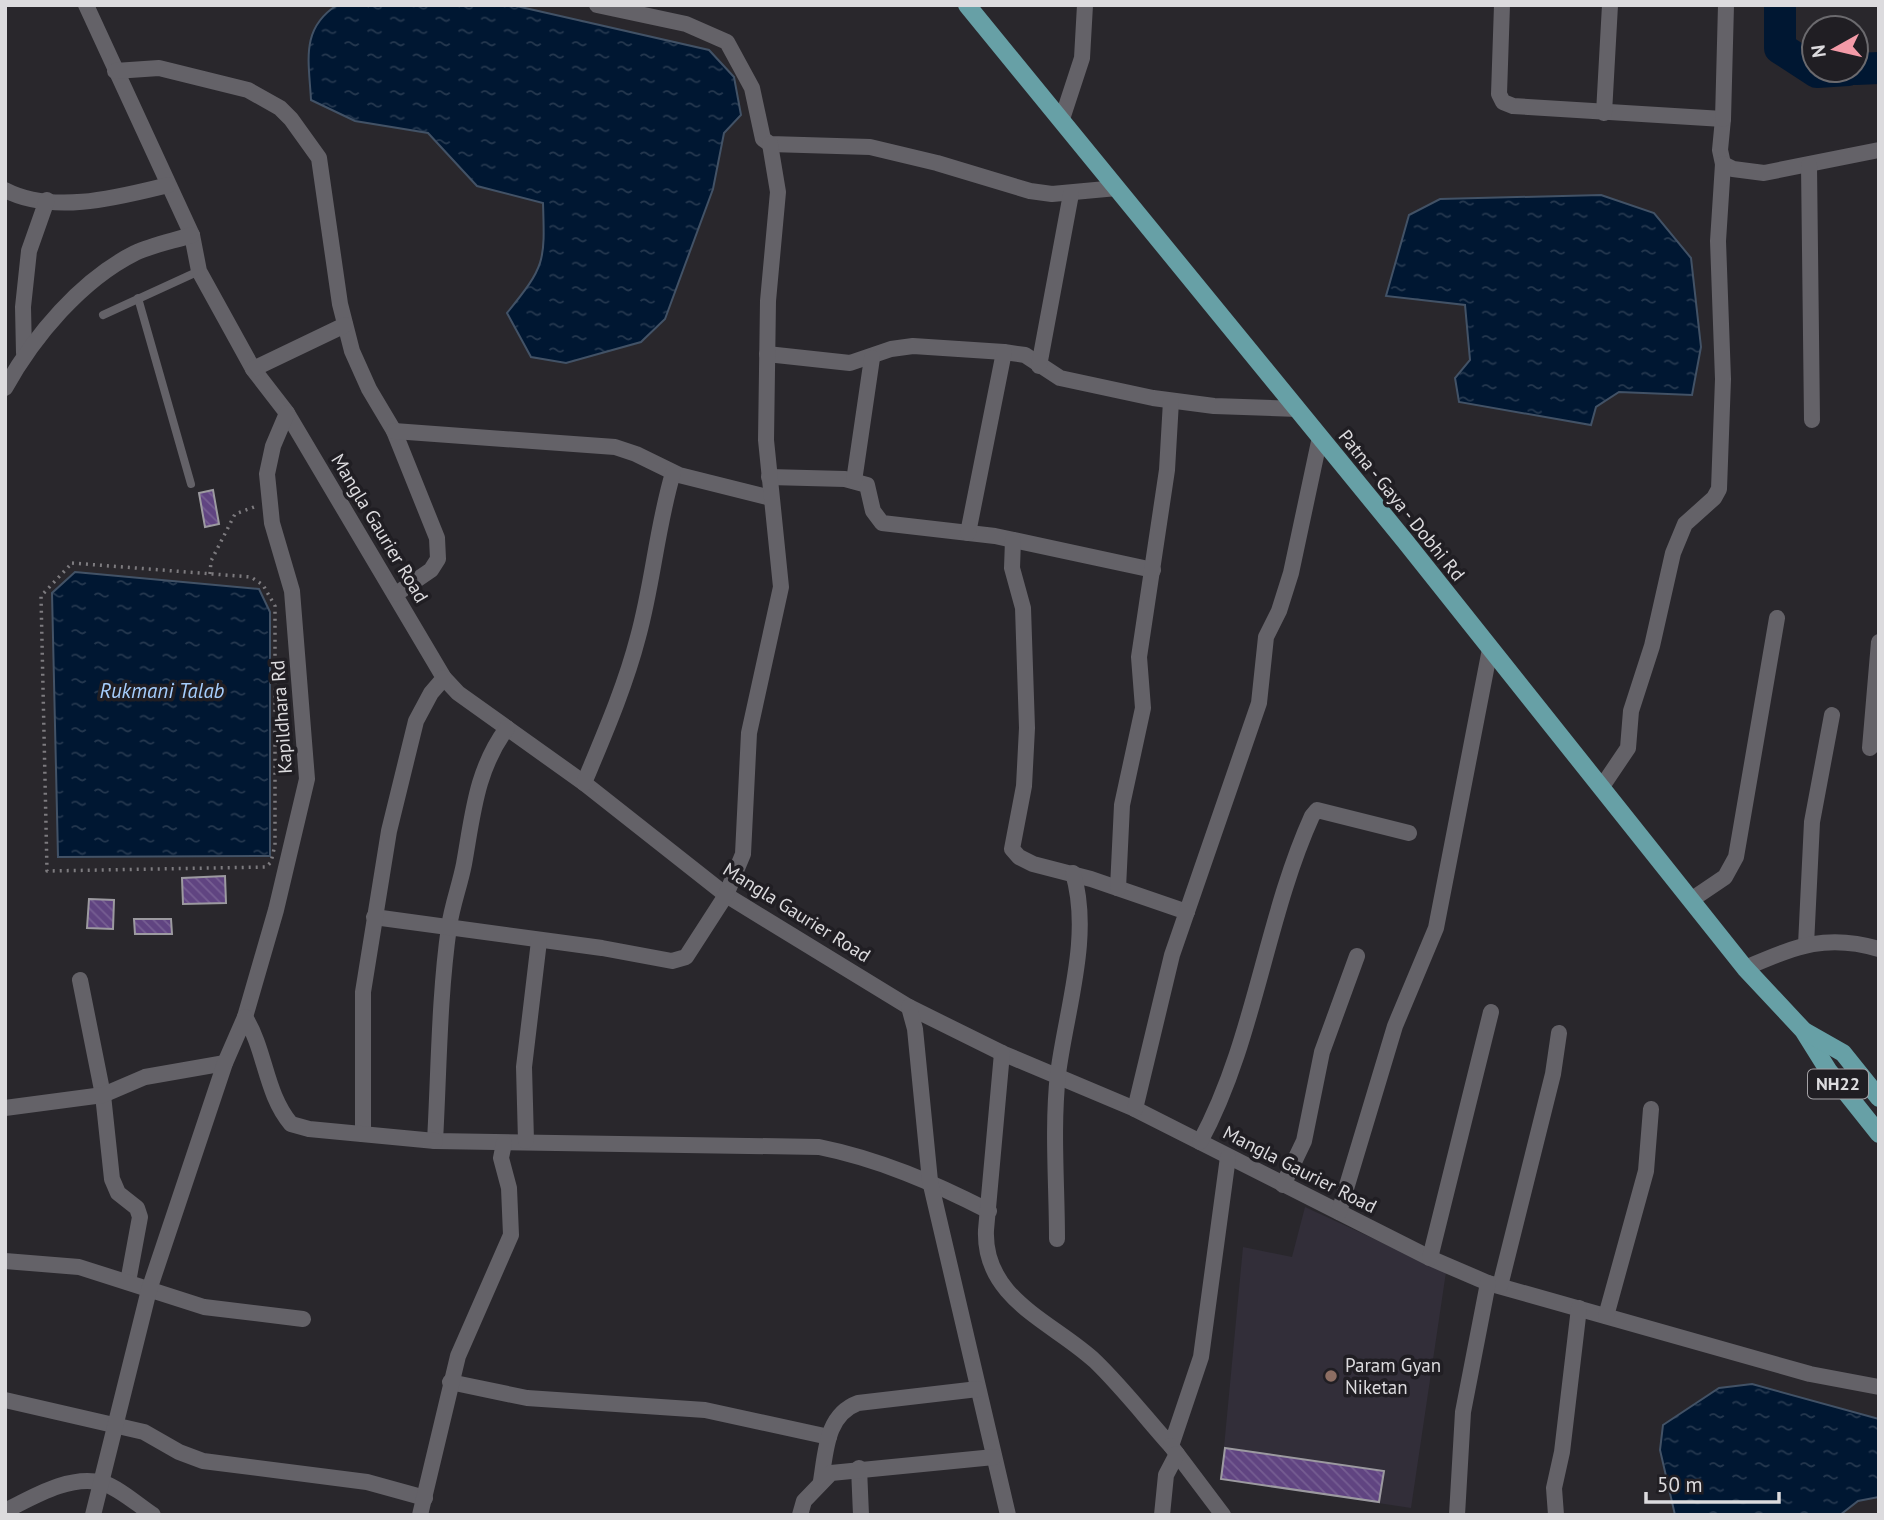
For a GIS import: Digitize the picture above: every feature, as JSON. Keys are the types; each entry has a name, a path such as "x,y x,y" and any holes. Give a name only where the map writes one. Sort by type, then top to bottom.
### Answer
{"main road":[{"name":"Patna - Gaya - Dobhi Rd","path":"967,5 1298,409 1745,968 1803,1030 1828,1070 1879,1134"},
{"name":"Patna - Gaya - Dobhi Rd","path":"1803,1030 1843,1053 1879,1098"}],"street":[{"name":"Mangla Gaurier Road","path":"86,5 192,235 199,271 253,369 288,413 444,678 458,693 584,783 726,895 909,1007 1002,1053 1135,1109 1430,1258 1494,1284 1810,1374 1879,1387"},
{"path":"597,5 686,24 727,42 751,88 763,139 770,144 870,147 937,163 1030,191 1071,194 1117,188"},
{"path":"1062,119 1082,58 1086,5"},
{"path":"1502,5 1499,94 1503,102 1543,110 1723,119"},
{"path":"1604,113 1610,5"},
{"path":"1601,788 1628,748 1631,710 1652,646 1673,553 1685,524 1714,498 1718,489 1723,379 1718,241 1723,164 1720,150 1726,5"},
{"path":"115,71 159,68 237,87 280,108 303,131 319,158 345,325 358,368 394,430 437,538 438,559 431,570 396,594"},
{"path":"374,917 679,960 686,957 726,895 743,853 749,733 781,587 769,477 767,354 778,192 770,144"},
{"path":"1723,164 1733,169 1764,173 1879,150"},
{"path":"1809,165 1812,420"},
{"path":"5,190 15,195 47,200 114,197 167,185"},
{"path":"1039,366 1071,194"},
{"path":"24,353 23,307 29,251 47,200"},
{"path":"5,387 24,353 76,297 136,253 192,235"},
{"path":"253,369 345,325"},
{"path":"767,354 833,363 872,358 891,349 914,346 1004,352 1025,355 1060,378 1171,401 1247,409 1298,409"},
{"path":"968,533 1004,352"},
{"path":"854,481 872,358"},
{"path":"1118,888 1121,815 1130,757 1143,708 1139,657 1167,470 1171,401"},
{"name":"Kapildhara Rd","path":"93,1515 149,1290 225,1063 245,1017 276,910 307,779 292,591 272,523 267,474 273,446 288,413"},
{"path":"394,430 615,447 636,454 673,473 771,498"},
{"path":"1135,1109 1172,955 1259,703 1266,637 1279,611 1291,573 1320,437"},
{"path":"584,783 618,702 639,635 664,502 673,473"},
{"path":"769,477 854,481 867,485 873,511 882,523 1013,540 1153,570"},
{"path":"1013,540 1012,568 1024,621 1027,728 1024,786 1012,849 1019,857 1033,864 1073,873 1187,912"},
{"path":"1691,900 1725,877 1738,848 1777,618"},
{"path":"1870,748 1879,642"},
{"path":"1339,1212 1395,1026 1436,928 1490,649"},
{"path":"363,1134 363,992 374,917 410,738 424,706 444,678"},
{"path":"1806,944 1812,822 1832,715"},
{"path":"435,1141 449,926 478,784 490,751 507,728"},
{"path":"1200,1142 1227,1082 1273,927 1312,816 1317,810 1409,833"},
{"path":"1057,1239 1058,1076 1077,941 1079,891 1073,873"},
{"path":"1745,968 1806,944 1839,940 1879,949"},
{"path":"526,1141 524,1067 540,941"},
{"path":"1283,1185 1304,1141 1322,1052 1357,956"},
{"path":"80,980 103,1095 114,1187 137,1208 140,1217 128,1282"},
{"path":"909,1007 915,1029 930,1181 1009,1515"},
{"path":"1430,1258 1491,1012"},
{"path":"245,1017 256,1035 272,1093 291,1124 309,1129 435,1141 819,1147 843,1152 930,1181 989,1211"},
{"path":"1457,1515 1463,1412 1494,1284 1553,1074 1559,1034"},
{"path":"1002,1053 985,1245 988,1257 1011,1296 1041,1322 1085,1352 1174,1450 1223,1515"},
{"path":"5,1108 47,1105 103,1095 145,1077 225,1063"},
{"path":"1606,1316 1646,1171 1651,1109"},
{"path":"420,1515 458,1356 511,1235 509,1188 501,1158 504,1143"},
{"path":"1162,1515 1166,1475 1200,1357 1228,1157"},
{"path":"5,1261 79,1267 218,1310 303,1319"},
{"path":"1556,1515 1555,1481 1562,1452 1579,1308"},
{"path":"450,1382 527,1398 705,1410 829,1437"},
{"path":"821,1481 829,1437 838,1414 858,1403 978,1389"},
{"path":"5,1400 144,1432 178,1452 203,1461 358,1480 425,1498"},
{"path":"800,1515 804,1501 831,1472 994,1457"},
{"path":"859,1468 861,1515"},
{"path":"5,1511 57,1487 103,1483 153,1515"}],"lane":[{"path":"103,316 199,271"},
{"path":"138,298 191,484"}],"path":[{"path":"210,574 211,561 235,514 269,502"},
{"path":"72,562 210,574 251,577 262,585 275,606 275,845 271,862 266,867 47,871 41,596 72,562"}],"shaded area":[{"name":"Param Gyan Niketan","path":"1305,1207 1446,1272 1411,1508 1221,1479 1243,1247 1292,1257"}],"water":[{"path":"337,5 512,5 709,50 734,77 741,115 724,133 713,189 665,319 641,342 566,363 531,357 507,313 529,284 540,263 544,239 543,203 477,186 428,133 355,121 311,100 309,47 312,35 325,14"},
{"path":"1601,195 1654,213 1691,258 1701,347 1692,395 1619,392 1596,407 1591,425 1459,402 1455,378 1470,360 1465,305 1386,296 1409,215 1440,199"},
{"name":"Rukmani Talab","path":"75,572 259,589 270,612 270,856 58,857 52,593"},
{"path":"1752,1384 1879,1419 1879,1497 1858,1501 1840,1515 1675,1515 1660,1450 1663,1425 1719,1388"}],"building":[{"path":"213,490 219,524 205,527 199,493"},
{"path":"225,876 226,903 183,904 182,878"},
{"path":"89,899 114,900 113,929 87,928"},
{"path":"134,919 171,919 172,934 135,934"},
{"path":"1225,1448 1384,1471 1379,1502 1221,1479"}],"waterway":[{"path":"1780,5 1780,48 1800,61"},
{"path":"1870,68 1879,68"}],"place":[{"name":"Param Gyan Niketan","path":"1331,1376"}]}
